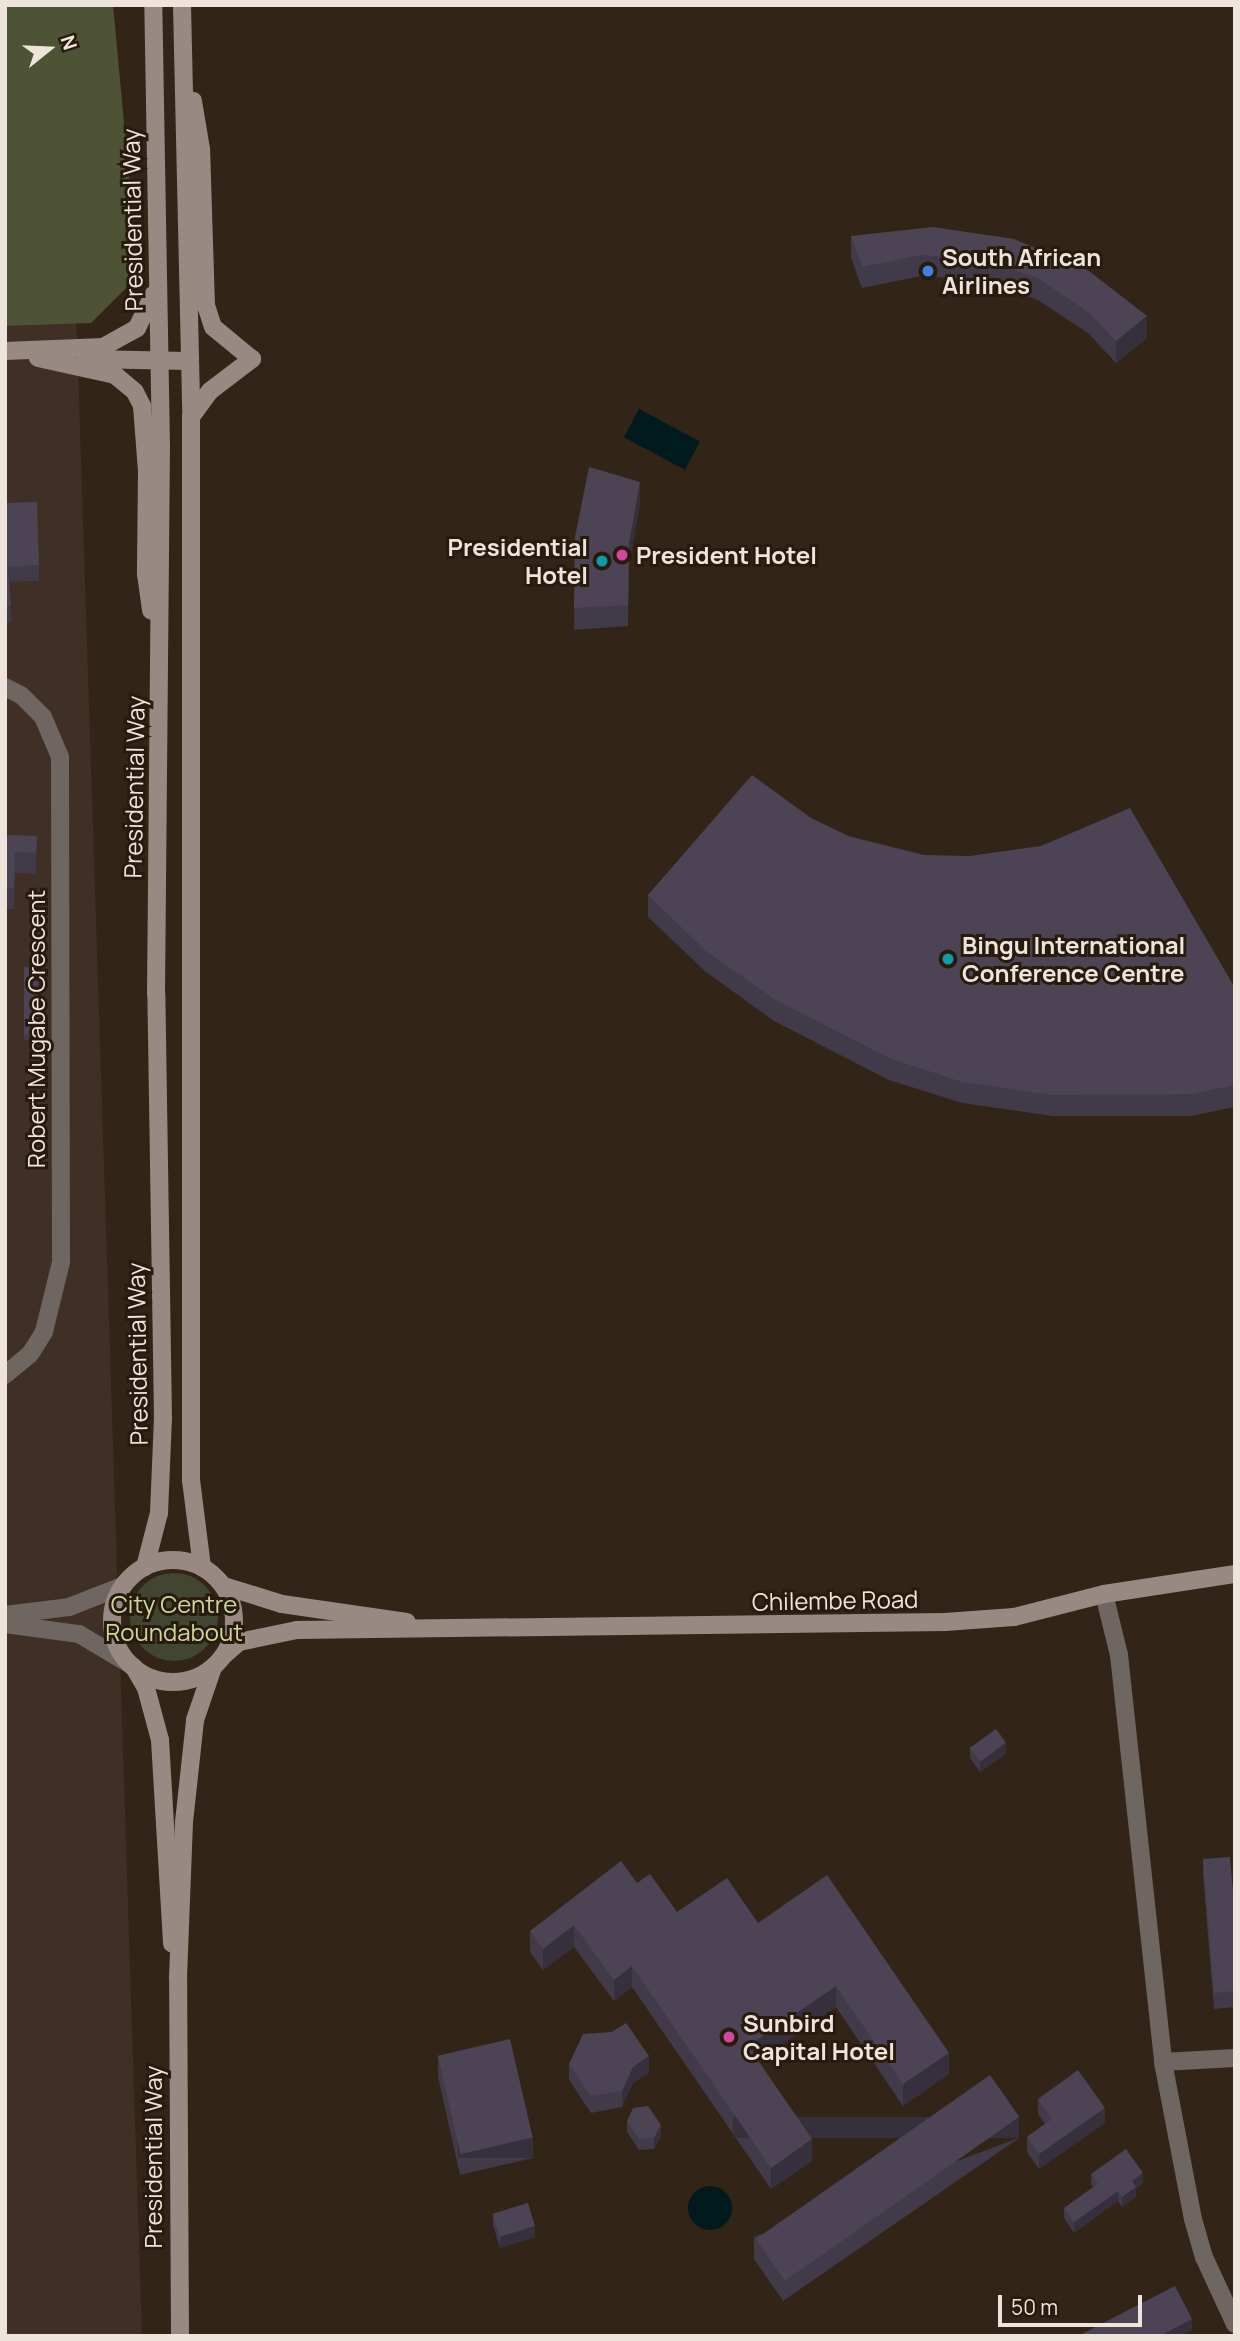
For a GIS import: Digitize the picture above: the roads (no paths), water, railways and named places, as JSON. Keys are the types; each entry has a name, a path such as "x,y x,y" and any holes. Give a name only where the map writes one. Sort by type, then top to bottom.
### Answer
{"main road":[{"name":"Presidential Way","path":"145,1567 159,1513 163,1418 156,995 160,669 159,361 153,5"},
{"path":"182,5 191,417 191,1480 202,1567"},
{"path":"183,48 201,149 206,306 213,327 252,359 209,391 191,417"},
{"path":"5,351 89,350 125,338 147,316 156,271"},
{"path":"38,358 115,375 135,392 142,406 147,471 146,574 160,669"},
{"path":"5,359 189,361"},
{"path":"173,1560 202,1567 224,1586 282,1604 431,1626 265,1634 239,1642 202,1675 173,1682 145,1675 133,1666 116,1642 113,1613 123,1586 145,1567 173,1560"},
{"name":"Chilembe Road","path":"431,1626 945,1622 1014,1616 1104,1594 1235,1574"},
{"path":"218,1661 234,1614 224,1586"},
{"name":"Presidential Way","path":"180,2336 178,1978 189,1761 195,1720 218,1661"},
{"name":"Presidential Way","path":"133,1666 146,1688 160,1740 171,1938 178,1978"}],"street":[{"name":"Robert Mugabe Crescent","path":"5,687 21,695 43,717 60,757 61,1262 44,1332 30,1354 5,1375"},
{"path":"5,1615 69,1608 123,1586"},
{"path":"1104,1594 1119,1655 1163,2063 1193,2219 1204,2257 1235,2324"},
{"path":"5,1623 79,1634 133,1666"},
{"path":"1163,2063 1235,2058"}],"water":[{"path":"639,409 700,441 685,470 624,437"},
{"path":"710,2186 725,2193 732,2208 725,2223 710,2230 695,2223 688,2208 695,2193"}],"place":[{"name":"South African Airlines","path":"928,271"},
{"name":"President Hotel","path":"622,555"},
{"name":"Presidential Hotel","path":"602,561"},
{"name":"Bingu International Conference Centre","path":"948,959"},
{"name":"Sunbird Capital Hotel","path":"729,2037"}],"park label":[{"name":"City Centre Roundabout","path":"174,1618"}]}
